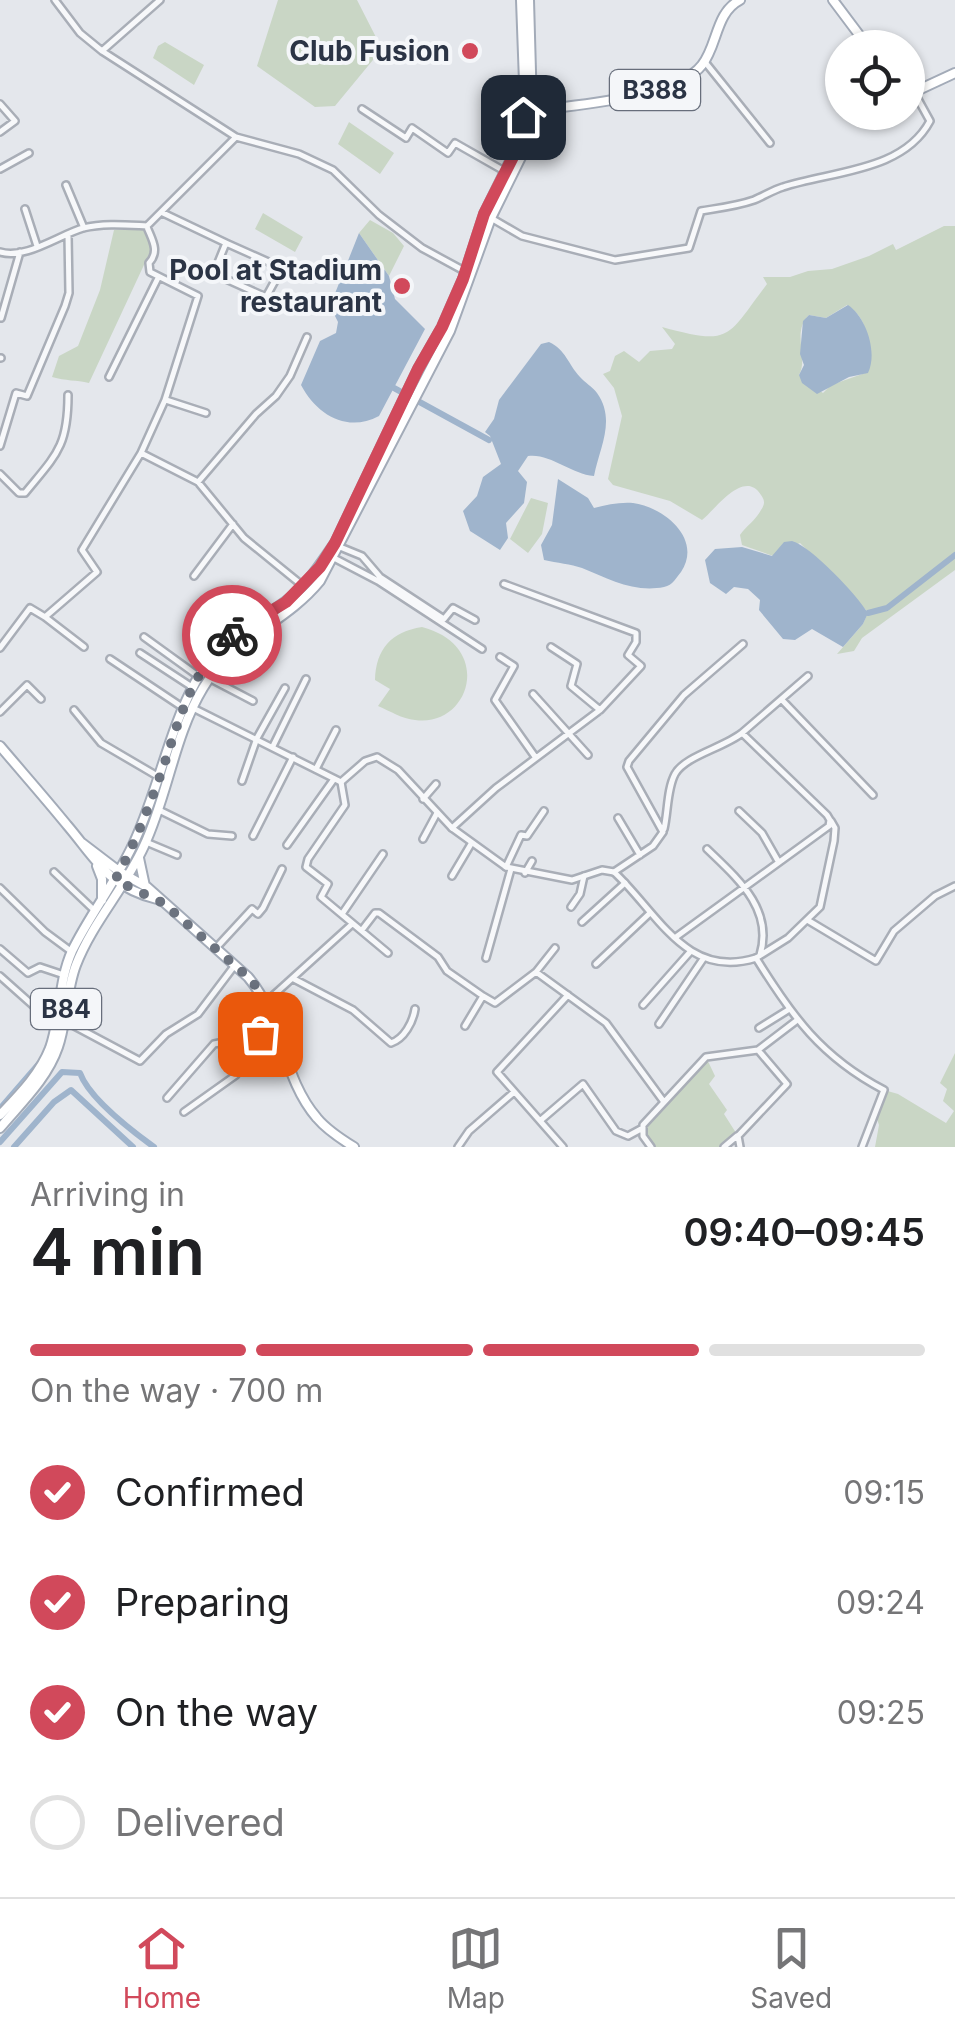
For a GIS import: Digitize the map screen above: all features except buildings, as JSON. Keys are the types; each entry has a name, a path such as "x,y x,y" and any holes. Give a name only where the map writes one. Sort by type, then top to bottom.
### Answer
{"main road":[{"name":"B388","path":"528,84 563,107 675,83 693,74 704,62 730,6 740,0"},
{"path":"833,0 856,30"},
{"path":"521,1 529,1"},
{"name":"B84","path":"0,1128 49,1068 58,1046 72,952 102,900 139,858 192,708 226,654 306,598 334,558 413,389 450,331 488,216 520,141 528,84 521,1"},
{"name":"B84","path":"488,216 528,143 529,1"},
{"path":"925,84 955,73"},
{"name":"B84","path":"68,976 111,906 182,708 198,676 230,637 286,602 303,586 335,543 406,404"},
{"path":"0,746 99,861 157,899 235,965 266,1002 310,1109 329,1130 354,1147"},
{"path":"99,861 128,856"},
{"path":"139,858 142,889"},
{"path":"99,861 102,900"},
{"path":"111,906 142,889"},
{"name":"B84","path":"0,1116 42,1064 59,1023"}],"street":[{"path":"56,0 80,33 102,51 236,138 299,154 333,170 379,215 422,248 469,273"},
{"path":"102,51 160,0"},
{"path":"704,62 770,143"},
{"path":"0,104 16,120 0,132"},
{"path":"362,109 406,138 412,128 448,153 455,143 506,172"},
{"path":"488,216 522,236 615,260 689,248 701,211 742,204 782,187 863,168 900,151 924,130"},
{"path":"0,252 20,252 84,228 108,224 147,226 236,138"},
{"path":"0,169 30,153"},
{"path":"66,185 84,228"},
{"path":"24,209 37,246"},
{"path":"164,213 282,268 266,296 217,275 215,270 226,243"},
{"path":"45,616 96,572 82,550 141,454 165,400 198,296 150,272 155,247 147,226"},
{"path":"0,446 16,392 27,396 66,306 68,234"},
{"path":"1,318 20,252"},
{"path":"110,376 158,278"},
{"path":"198,482 276,396 290,376 307,337"},
{"path":"0,474 19,493 24,493 60,449 68,420 68,396"},
{"path":"165,400 206,413"},
{"path":"141,454 198,482 267,558 303,586"},
{"path":"194,576 233,524"},
{"path":"340,547 362,556 380,577 444,618 453,608 475,620"},
{"path":"334,558 378,581 482,649"},
{"path":"452,828 496,788 600,710 640,666 628,656 636,633 504,584"},
{"path":"0,648 30,608 84,647"},
{"path":"144,637 198,676"},
{"path":"664,832 627,767 629,761 684,695 743,644"},
{"path":"551,647 577,664 571,686 600,710"},
{"path":"140,653 192,688"},
{"path":"500,657 514,666 495,700 536,758"},
{"path":"110,659 182,708 192,708 258,738 338,781 345,805 306,864 328,884 321,898 388,953"},
{"path":"614,872 659,841 676,774 695,756 724,746 742,733 808,676"},
{"path":"209,678 252,701"},
{"path":"273,746 306,679"},
{"path":"0,712 27,685 41,699"},
{"path":"242,781 258,738 284,688"},
{"path":"533,694 588,755"},
{"path":"782,700 872,795"},
{"path":"74,710 115,754 160,777"},
{"path":"316,769 336,730"},
{"path":"287,846 338,781 377,756 393,765 452,828 509,868 559,879 602,870 614,872 690,952 703,959 736,964 758,957 788,938 820,907 836,828 742,733"},
{"path":"253,836 293,757"},
{"path":"424,798 436,784"},
{"path":"159,810 208,834 232,836"},
{"path":"486,958 521,836 527,836 544,811"},
{"path":"739,811 762,832 778,861"},
{"path":"423,838 437,813"},
{"path":"618,818 640,855"},
{"path":"676,937 828,826 830,820"},
{"path":"146,842 177,856"},
{"path":"452,876 472,844"},
{"path":"708,849 745,886 758,908 762,947 758,957"},
{"path":"342,914 382,854"},
{"path":"525,873 532,861"},
{"path":"216,948 252,909 258,914 282,869"},
{"path":"54,872 95,911"},
{"path":"571,907 580,894 584,876"},
{"path":"582,922 625,883"},
{"path":"809,921 876,961 894,931 935,896 955,886"},
{"path":"0,888 72,952"},
{"path":"596,964 650,913"},
{"path":"362,930 379,914 438,956 448,971 495,1003 536,972 556,948"},
{"path":"266,1002 351,924"},
{"path":"0,949 28,973 40,967 68,976"},
{"path":"644,1005 690,952"},
{"path":"758,957 796,1022 847,1068 884,1090 862,1147"},
{"path":"660,1024 703,959"},
{"path":"0,976 59,1023 140,1062 166,1034 198,1014 235,965"},
{"path":"536,972 606,1023 664,1102"},
{"path":"294,979 353,1010 391,1043 408,1027 416,1009"},
{"path":"464,1026 483,996"},
{"path":"563,1147 497,1072 568,996"},
{"path":"759,1028 788,1010"},
{"path":"236,1056 275,1021"},
{"path":"540,1121 583,1084 616,1131 628,1136 641,1129 710,1054 758,1050 796,1022"},
{"path":"168,1098 214,1044 219,1043 236,1056 236,1075 184,1112"},
{"path":"724,1147 787,1084 758,1050"},
{"path":"458,1147 514,1092"},
{"path":"641,1129 650,1147"},
{"path":"738,1136 740,1147"}],"green space":[{"path":"278,0 357,0 382,49 335,106 315,107 257,66"},
{"path":"165,42 204,65 194,85 153,58 158,46"},
{"path":"349,122 394,153 380,174 338,144"},
{"path":"263,213 303,237 295,252 255,229"},
{"path":"370,220 393,233 404,246 389,276 359,233"},
{"path":"944,226 955,226 955,570 862,638 854,651 837,654 863,624 868,612 800,543 773,556 742,545 740,535 764,504 754,488 738,488 702,520 670,501 613,485 608,479 622,416 614,388 603,374 610,371 615,356 624,351 639,362 650,351 672,349 675,344 662,327 702,336 725,333 767,284 763,277 790,277 832,269 893,244 896,250","holes":["847,305 855,311 867,335 868,372 831,385 823,393 799,375 801,329 809,315 826,318"]},
{"path":"146,229 152,243 150,252 89,383 52,377 59,356 78,346 100,290 114,230"},
{"path":"531,498 548,503 542,534 528,553 510,539"},
{"path":"422,627 445,637 459,651 466,667 466,684 461,699 450,712 434,719 415,720 378,706 390,689 375,680 378,659 387,644 402,633"},
{"path":"955,1053 955,1147 875,1147 879,1125 875,1113 884,1090 898,1094 946,1123 954,1111 943,1101 947,1089 940,1083"},
{"path":"706,1057 715,1076 709,1084 727,1110 724,1114 738,1136 724,1147 651,1147 643,1136 643,1125"}],"water":[{"path":"359,233 389,276 395,299 425,329 379,416 356,423 324,412 301,385 320,341 336,333 338,322 330,306"},
{"path":"848,305 860,318 868,336 871,365 868,373 849,377 817,394 802,383 799,375 804,365 800,354 803,321 809,315 826,318"},
{"path":"549,342 563,353 603,403 603,444 594,476 528,456 518,471 527,482 524,503 506,523 508,538 500,550 470,531 463,511 477,496 483,477 501,464 485,432 494,419 499,400 541,344"},
{"path":"558,479 588,498 594,508 633,503 668,518 684,537 687,548 687,560 674,581 664,587 632,587 578,567 544,560 541,545 552,525"},
{"path":"792,541 833,572 868,613 843,647 812,629 795,640 783,639 759,610 760,600 748,589 734,587 726,594 710,583 705,560 715,549 742,547 772,556 784,542"}],"waterway":[{"path":"394,388 489,440"},
{"path":"868,613 887,608 955,555"},
{"path":"0,1106 38,1062"},
{"path":"0,1142 62,1072 80,1073 102,1103 154,1147"},
{"path":"14,1147 54,1102 71,1090 133,1147"}],"way so far":[{"path":"232,635 212,655 182,708 138,836 115,880 163,903 248,977 275,1021 260,1034"}],"place":[{"name":"Club Fusion","path":"470,51"},
{"name":"Pool at Stadium restaurant","path":"402,286"}],"route":[{"path":"232,635 286,602 320,567 335,543 442,327 484,214 518,147 523,117"}]}
